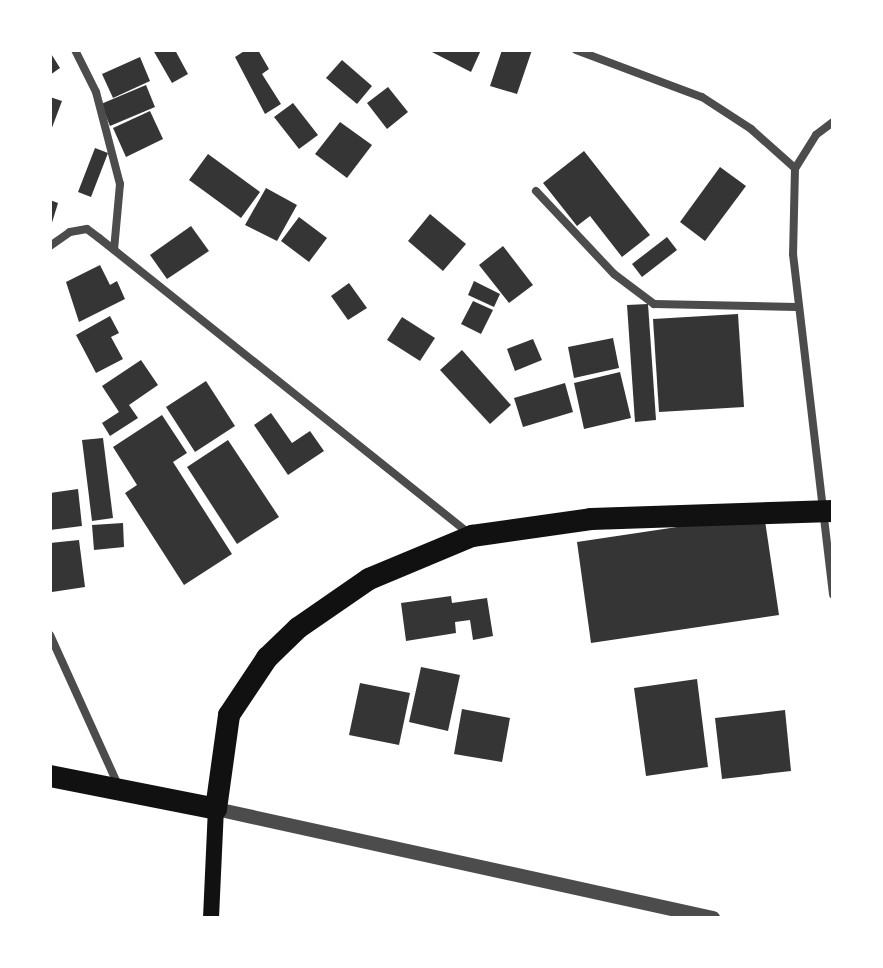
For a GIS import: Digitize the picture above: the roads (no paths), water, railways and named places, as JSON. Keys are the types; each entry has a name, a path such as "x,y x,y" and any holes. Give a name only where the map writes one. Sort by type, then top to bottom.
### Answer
{"highway":[{"path":"50,776 216,809 229,715 267,658 298,628 369,579 472,536 591,519 828,511"}],"main road":[{"path":"211,918 216,809"}],"street":[{"path":"75,50 96,92 120,184 114,250"},
{"path":"576,50 702,97 751,129 795,168"},
{"path":"833,122 816,135 795,168 796,307 828,511 833,595"},
{"path":"536,191 614,274 654,304 796,307"},
{"path":"50,246 70,232 87,229 472,536"},
{"path":"50,635 121,792"},
{"path":"216,809 713,918"}]}
